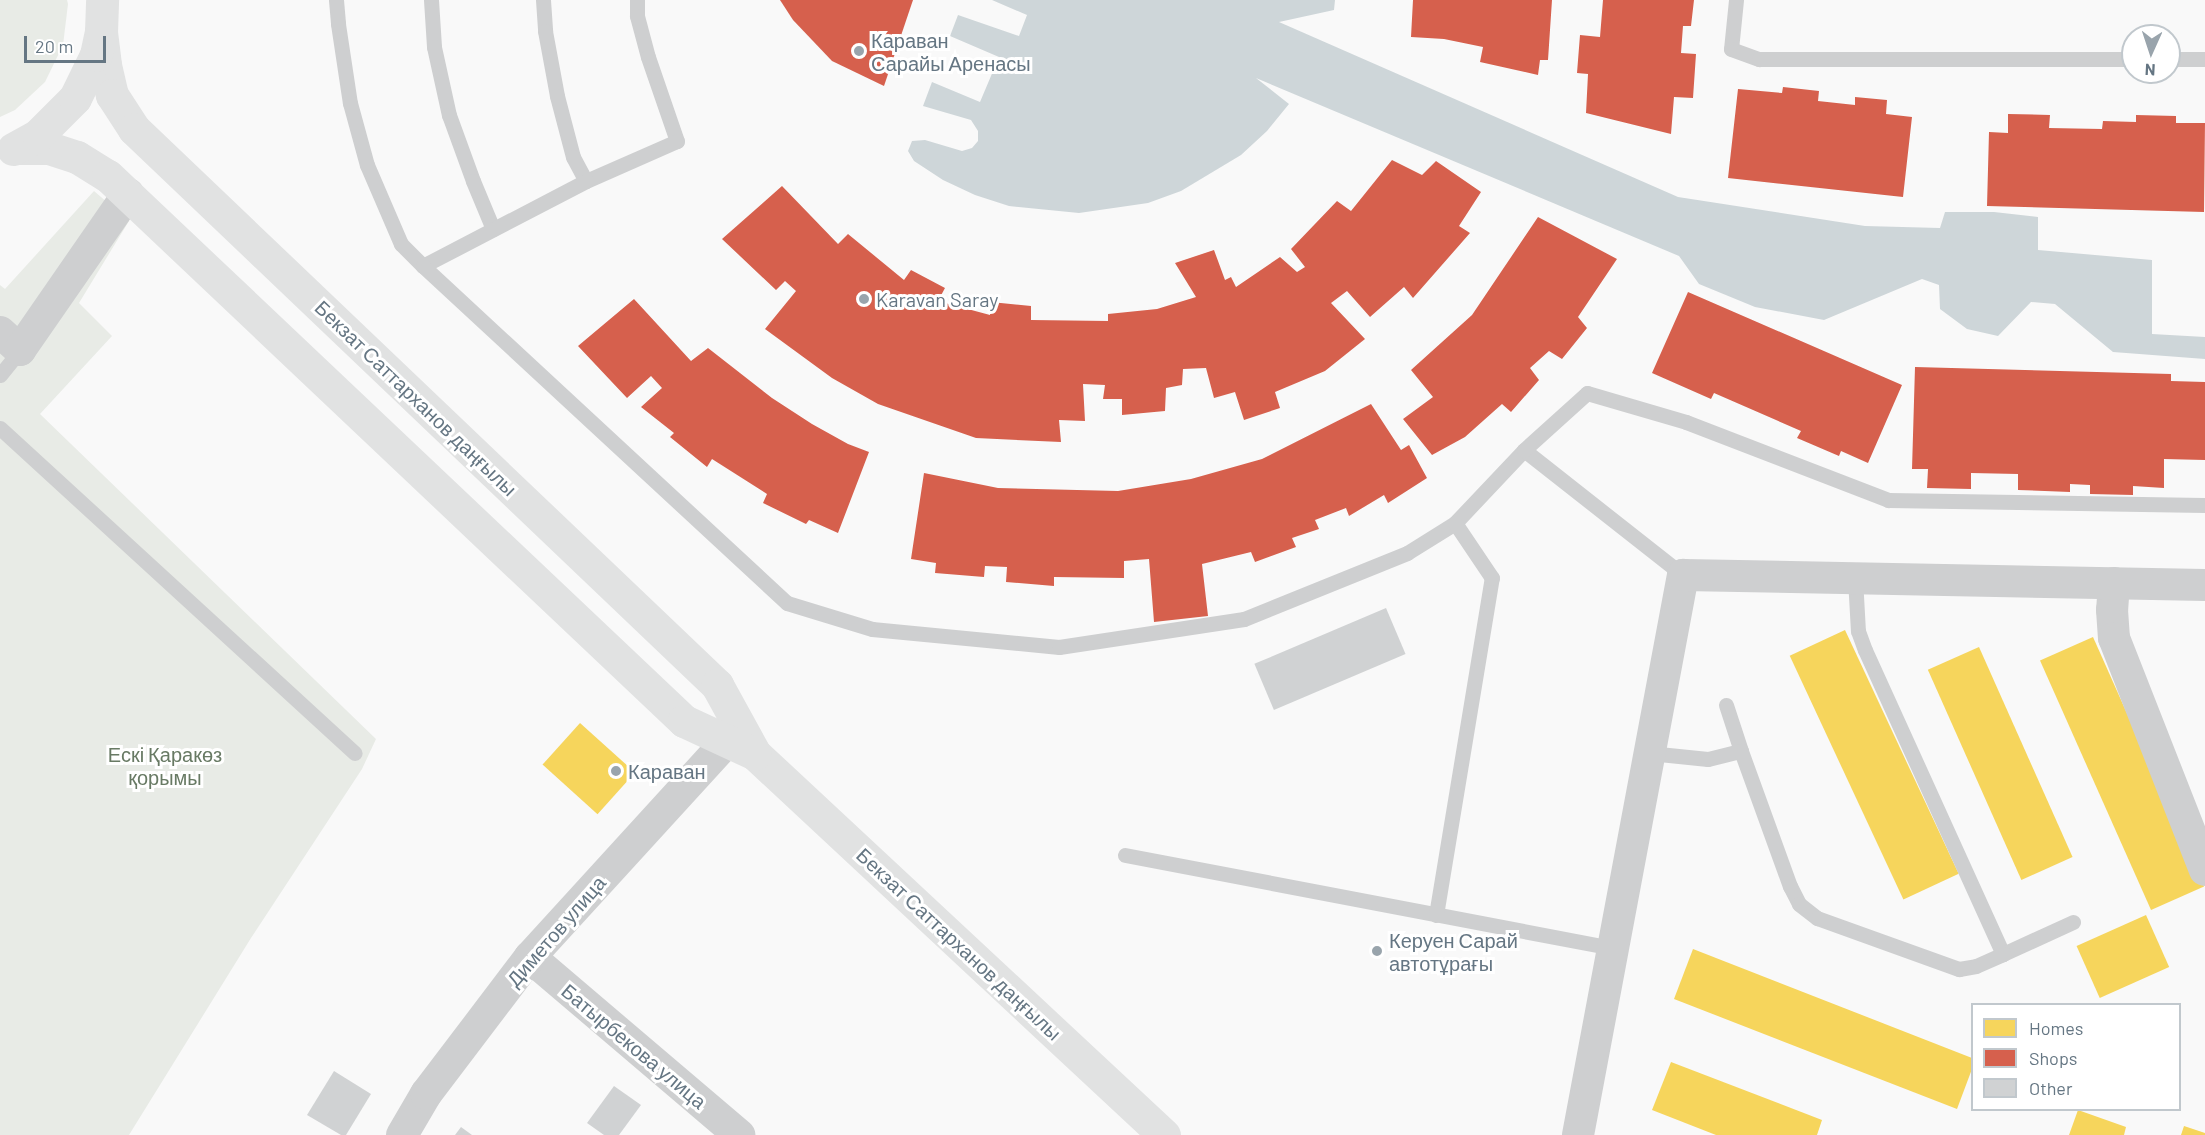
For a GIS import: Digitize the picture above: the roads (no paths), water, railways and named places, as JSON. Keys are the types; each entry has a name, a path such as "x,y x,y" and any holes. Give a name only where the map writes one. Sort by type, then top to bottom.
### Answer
{"main road":[{"path":"8,151 38,135 75,98 92,66 101,32 102,0"},
{"name":"Бекзат Саттарханов даңғылы","path":"101,32 112,95 134,129 717,685 741,748"},
{"name":"Бекзат Саттарханов даңғылы","path":"8,151 49,148 77,157 108,176 684,721 741,748 1164,1135"}],"street":[{"path":"10,341 128,194"},
{"path":"1578,1135 1611,948 1683,575 2205,585"},
{"path":"2114,583 2112,610 2114,638 2205,870"},
{"name":"Диметов улица","path":"402,1135 426,1094 530,957 741,748"},
{"name":"Батырбекова улица","path":"530,957 739,1135"}],"lane":[{"path":"336,0 350,103 367,165 401,244 787,603 872,629 1059,647 1244,619 1407,553 1455,523 1524,450 1587,393 1686,422 1888,500 2205,505"},
{"path":"430,0 434,47 449,115 493,229"},
{"path":"543,0 545,31 557,96 573,157 586,181"},
{"path":"423,266 586,181 677,141 648,57 637,16 637,0"},
{"path":"1736,0 1731,49 1759,59 2121,59"},
{"path":"2181,59 2205,59"},
{"path":"0,375 10,341"},
{"path":"0,428 355,753"},
{"path":"1524,450 1683,575"},
{"path":"1436,915 1492,578 1455,523"},
{"path":"1855,578 1858,631 1865,651 2003,954"},
{"path":"1726,705 1790,886 1799,904 1817,918 1959,969 1976,966 2073,922"},
{"path":"1649,753 1707,759 1741,751"},
{"path":"1125,855 1611,948"}],"place":[{"name":"Караван Сарайы Аренасы","path":"859,51"},
{"name":"Karavan Saray","path":"864,299"},
{"name":"Караван","path":"616,771"},
{"name":"Керуен Сарай автотұрағы","path":"1377,951"}],"park label":[{"name":"Ескі Қаракөз қорымы","path":"165,766"}]}
